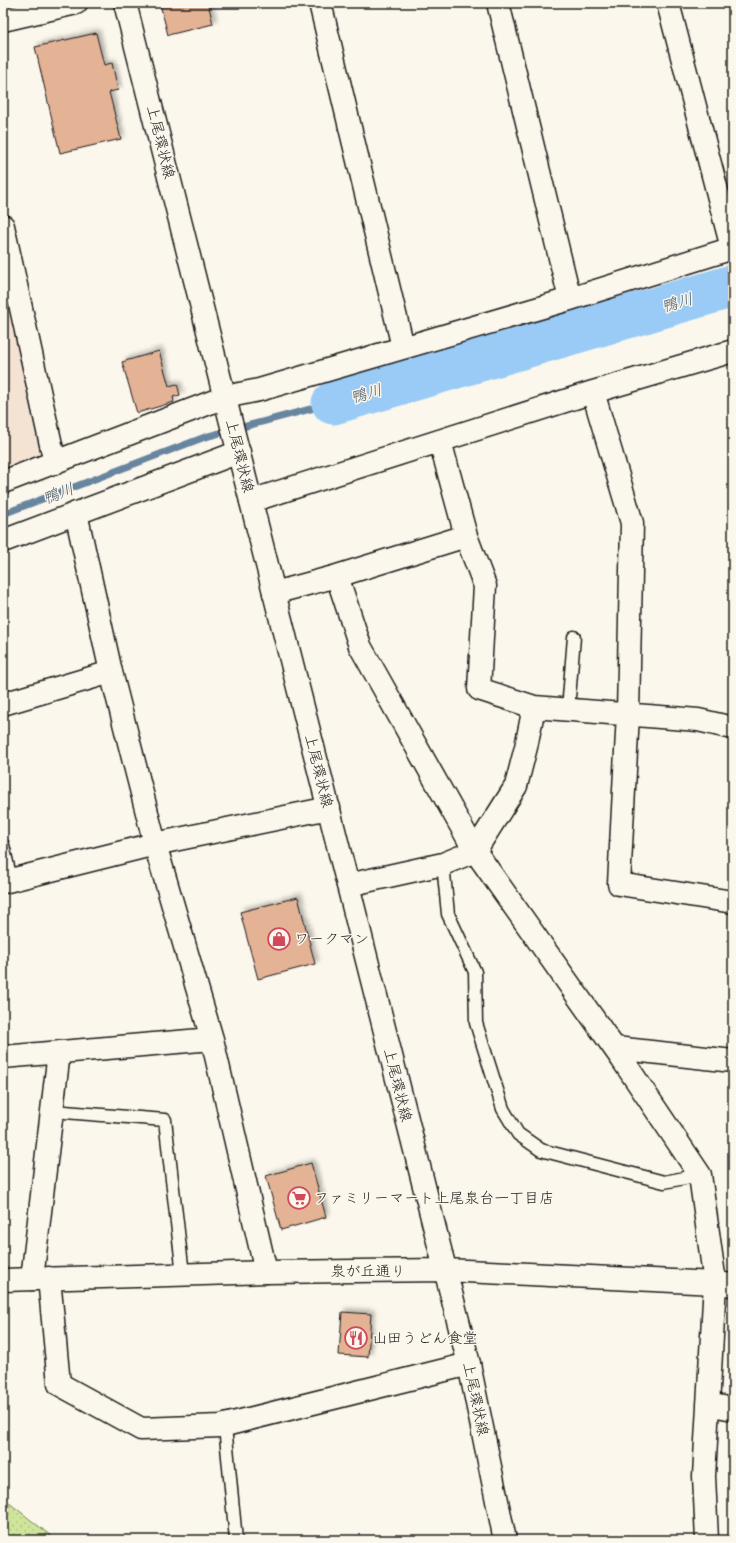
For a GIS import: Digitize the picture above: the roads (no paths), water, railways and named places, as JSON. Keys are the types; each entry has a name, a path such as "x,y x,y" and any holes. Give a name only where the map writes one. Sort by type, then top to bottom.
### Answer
{"street":[{"path":"3,20 76,3"},
{"name":"上尾環状線","path":"125,3 469,1364 505,1540"},
{"path":"320,3 403,347"},
{"path":"498,3 570,299"},
{"path":"3,482 225,397 259,390 570,299 732,248 668,3"},
{"path":"3,226 54,463"},
{"path":"251,500 593,392 731,356"},
{"path":"593,392 632,523 628,714 619,884 733,902"},
{"path":"440,441 466,536 485,586 479,689 534,708 698,720 733,728"},
{"path":"3,541 239,452"},
{"path":"76,513 111,672 155,844 212,1039 266,1272"},
{"path":"274,593 337,576 466,536"},
{"path":"337,576 360,646 475,851 615,1048 700,1175 724,1284 708,1404 704,1476 707,1540"},
{"path":"3,704 111,672"},
{"path":"348,885 443,864 475,851 516,786 534,708"},
{"path":"7,881 155,844 328,808"},
{"path":"3,1057 212,1039"},
{"path":"615,1048 733,1061"},
{"path":"58,1052 52,1111 41,1279 59,1384 141,1429 225,1426 469,1364"},
{"name":"泉が丘通り","path":"3,1280 266,1272 445,1270 724,1284"},
{"path":"708,1404 733,1408"}],"lane":[{"path":"568,710 574,637"},
{"path":"3,845 7,881"},
{"path":"443,864 448,914 475,972 476,1023 503,1109 518,1134 541,1150 664,1182 700,1175"},
{"path":"52,1111 166,1120 183,1274"},
{"path":"225,1426 236,1540"}],"waterway":[{"name":"鴨川","path":"333,403 733,286"},
{"name":"鴨川","path":"3,514 205,437 333,403"}],"place":[{"name":"ワークマン","path":"279,939"},
{"name":"ファミリーマート上尾泉台一丁目店","path":"299,1198"},
{"name":"山田うどん食堂","path":"356,1338"}]}
